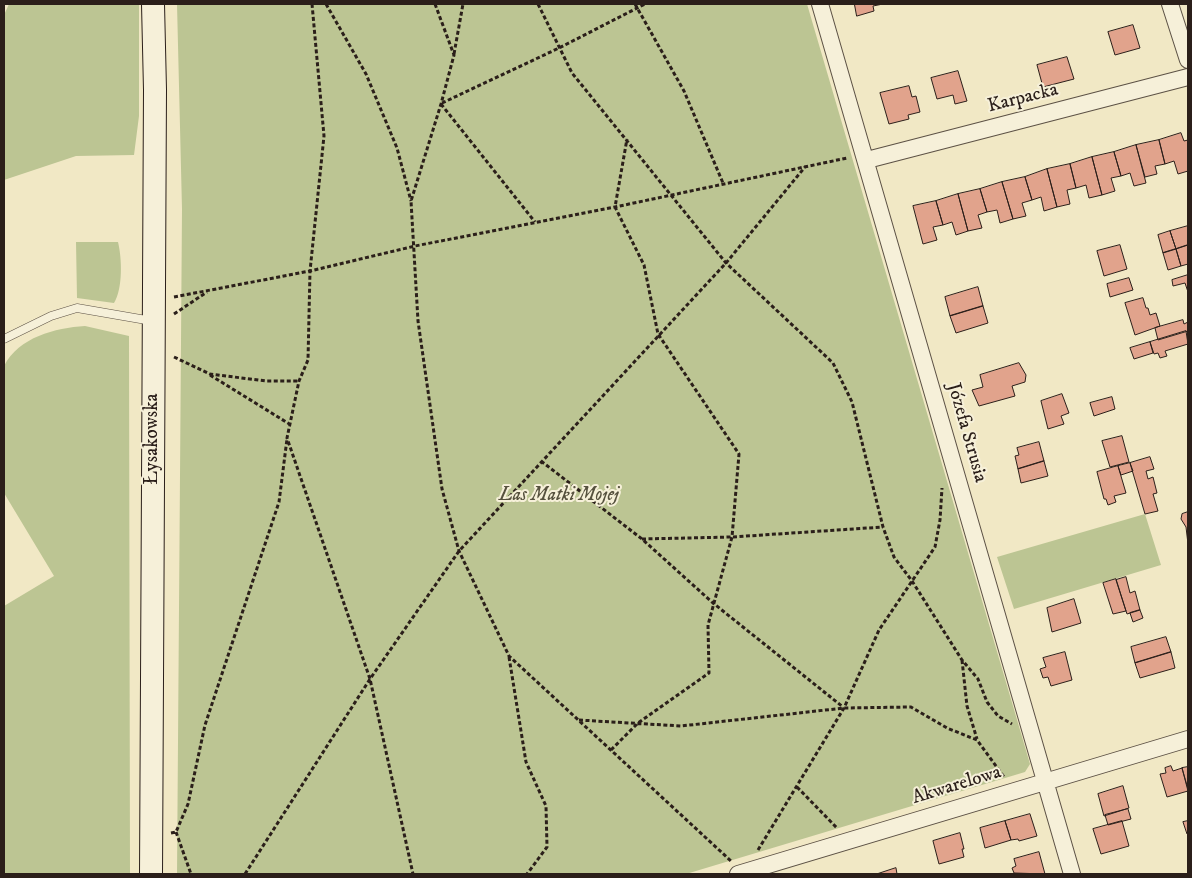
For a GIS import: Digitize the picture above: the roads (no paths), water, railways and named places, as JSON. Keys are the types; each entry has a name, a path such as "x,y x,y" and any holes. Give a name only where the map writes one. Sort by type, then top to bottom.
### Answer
{"street":[{"name":"Łysakowska","path":"151,874 164,317 153,4"},
{"name":"Józefa Strusia","path":"820,4 867,160 1072,874"},
{"path":"1170,4 1188,60"},
{"name":"Karpacka","path":"867,160 1188,77"},
{"name":"Akwarelowa","path":"736,869 1188,739"}],"lane":[{"path":"4,339 51,316 77,308 164,317"}],"park label":[{"name":"Las Matki Mojej","path":"559,496"}]}
